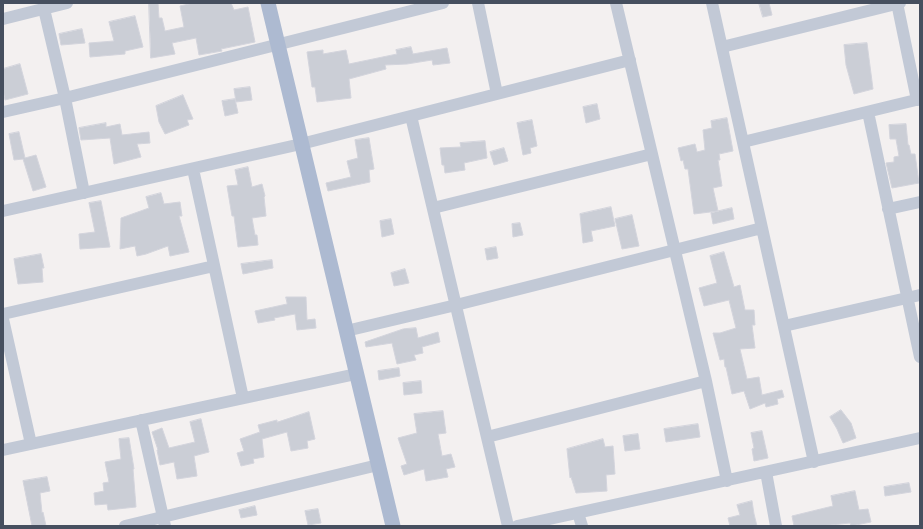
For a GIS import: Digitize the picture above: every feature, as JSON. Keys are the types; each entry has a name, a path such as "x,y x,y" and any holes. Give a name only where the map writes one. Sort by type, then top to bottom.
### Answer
{"main road":[{"path":"268,3 393,526"}],"street":[{"path":"3,19 67,3"},
{"path":"3,112 65,98 443,3"},
{"path":"478,3 497,94"},
{"path":"616,3 706,382 727,481"},
{"path":"712,3 814,462"},
{"path":"722,47 898,3 918,99 743,142"},
{"path":"44,9 65,98 84,193"},
{"path":"3,211 302,144 630,60"},
{"path":"868,112 920,358"},
{"path":"411,116 508,526"},
{"path":"433,208 652,154"},
{"path":"193,169 242,398"},
{"path":"888,209 920,202"},
{"path":"346,330 456,305 762,228"},
{"path":"3,314 214,266"},
{"path":"784,326 920,295"},
{"path":"3,319 31,444"},
{"path":"3,450 356,374"},
{"path":"487,437 706,382"},
{"path":"141,420 164,521"},
{"path":"517,526 920,438"},
{"path":"125,526 164,521 378,465"},
{"path":"766,472 776,526"},
{"path":"578,513 582,526"}],"building":[{"path":"149,3 158,3 159,18 162,18 165,31 184,27 180,6 193,3 231,3 234,10 248,7 255,42 221,49 222,51 199,55 196,38 172,43 175,54 151,58"},
{"path":"759,3 769,3 772,15 763,17"},
{"path":"135,16 143,47 125,51 125,54 90,57 89,43 114,41 109,22"},
{"path":"82,29 85,43 61,45 59,34"},
{"path":"867,43 873,89 854,94 846,65 844,45"},
{"path":"411,47 413,54 447,48 450,63 433,65 432,60 407,64 385,65 386,69 349,79 351,98 317,102 315,87 312,87 307,52 323,50 323,54 346,50 349,64 397,54 396,50"},
{"path":"20,64 28,94 5,100 3,90 3,69"},
{"path":"250,87 252,100 236,102 234,89"},
{"path":"183,95 193,119 187,120 189,125 165,134 159,122 156,106"},
{"path":"235,99 238,113 225,116 222,101"},
{"path":"597,104 600,119 586,123 583,107"},
{"path":"727,118 733,151 719,154 720,160 718,160 722,186 713,188 718,211 694,214 688,169 685,169 683,160 681,161 678,148 695,144 697,152 705,150 703,130 712,128 711,121"},
{"path":"532,120 537,146 530,148 531,153 523,155 517,123"},
{"path":"106,123 106,127 120,124 122,135 149,132 150,143 137,144 141,157 114,164 110,138 81,140 79,128"},
{"path":"906,124 908,145 911,154 915,154 919,183 892,188 886,163 894,162 894,157 899,156 896,139 890,139 889,125"},
{"path":"19,132 25,158 36,155 46,187 33,191 23,159 14,160 9,134"},
{"path":"369,138 374,169 369,170 370,182 328,191 326,183 351,177 347,161 358,158 355,140"},
{"path":"485,141 487,158 464,163 465,170 445,173 444,165 442,165 440,148 461,147 460,143"},
{"path":"504,148 508,161 494,165 490,152"},
{"path":"248,167 252,187 262,184 265,196 266,216 252,218 258,245 238,247 234,216 232,216 227,186 238,185 235,170"},
{"path":"161,193 164,204 180,202 182,216 179,216 189,252 170,256 168,246 137,256 135,246 120,249 121,218 149,208 146,197"},
{"path":"101,201 110,247 80,249 79,234 95,232 89,203"},
{"path":"611,207 615,226 591,231 593,241 583,243 580,214"},
{"path":"732,208 734,219 713,224 711,213"},
{"path":"632,215 639,246 622,249 615,219"},
{"path":"391,219 394,234 382,237 380,221"},
{"path":"520,223 523,235 513,237 512,224"},
{"path":"496,247 498,258 487,260 485,249"},
{"path":"724,252 734,287 740,285 745,310 754,310 755,325 752,325 755,348 740,349 747,379 759,377 762,395 782,390 784,397 777,399 778,404 766,407 765,403 750,409 744,391 732,394 724,359 720,360 713,333 720,333 736,328 729,300 704,306 699,288 717,283 710,256"},
{"path":"41,254 44,268 42,268 43,282 18,284 14,259"},
{"path":"272,260 273,268 243,274 241,264"},
{"path":"405,269 409,283 394,286 391,273"},
{"path":"286,297 306,297 307,320 315,319 316,328 297,330 295,314 258,323 255,311 287,304"},
{"path":"416,328 418,338 438,332 440,342 422,347 423,353 414,355 416,360 397,364 392,343 366,347 365,342 403,329"},
{"path":"399,368 400,376 379,380 378,371"},
{"path":"421,381 422,393 404,395 403,383"},
{"path":"841,410 851,423 856,438 843,443 830,417"},
{"path":"443,411 446,433 438,434 442,456 451,454 455,467 446,469 448,477 426,481 424,469 404,475 401,466 407,464 398,438 417,433 414,414"},
{"path":"309,412 315,439 307,441 308,448 291,451 287,432 262,439 264,457 253,459 254,463 241,466 237,453 244,451 240,439 260,432 258,425 277,420 277,422"},
{"path":"201,419 209,452 194,456 197,476 177,479 174,462 160,465 158,450 152,432 162,428 169,448 195,442 190,422"},
{"path":"698,424 700,437 666,442 664,429"},
{"path":"762,431 768,458 754,461 752,449 754,448 751,433"},
{"path":"638,434 640,449 625,451 623,436"},
{"path":"129,438 134,469 136,507 108,510 107,504 95,505 94,493 104,491 103,483 109,482 105,462 121,459 119,439"},
{"path":"603,439 605,447 613,446 615,474 606,475 607,491 576,493 571,477 570,478 567,449"},
{"path":"47,477 50,491 40,493 42,513 43,512 46,526 32,526 23,481"},
{"path":"909,483 911,492 885,496 884,487"},
{"path":"855,491 859,510 868,509 871,522 851,526 850,523 821,526 794,526 792,516 833,506 831,496"},
{"path":"752,501 757,526 730,526 728,518 740,515 737,505"},
{"path":"255,506 257,515 241,518 239,510"},
{"path":"318,509 321,523 308,525 305,511"}]}
